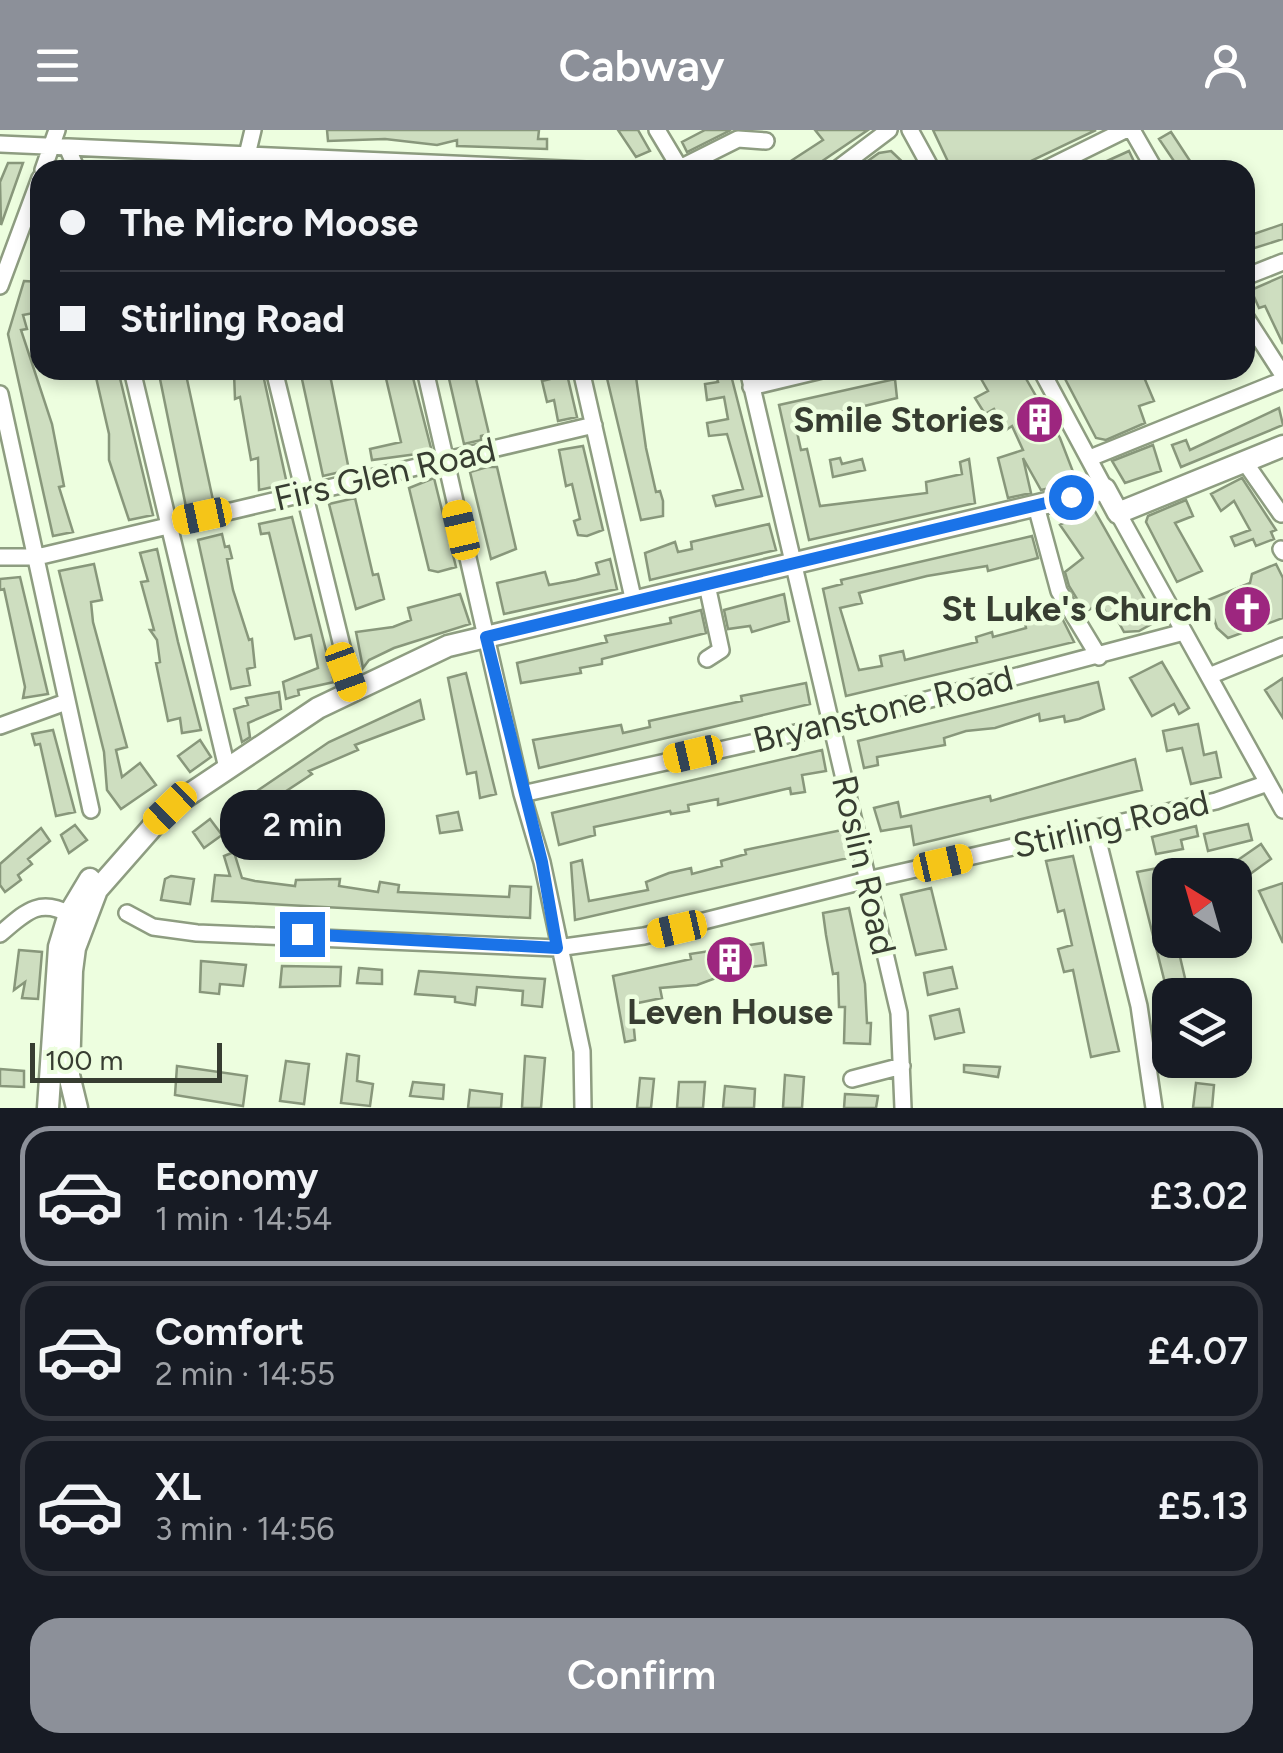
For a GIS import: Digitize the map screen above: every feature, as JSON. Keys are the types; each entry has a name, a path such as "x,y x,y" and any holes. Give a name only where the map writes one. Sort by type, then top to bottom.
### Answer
{"main road":[{"path":"48,1108 55,982 69,914 110,855 170,808 302,718 448,646 1106,489 1118,513 1283,446"},
{"path":"77,1108 69,1075 72,972 82,923 106,875 170,808"}],"street":[{"path":"57,130 59,147 70,160"},
{"path":"0,144 239,159 253,130"},
{"path":"657,130 675,160"},
{"path":"849,160 889,130"},
{"path":"910,130 926,160"},
{"path":"1132,130 1150,160"},
{"path":"1063,160 1116,132"},
{"path":"698,160 738,139 766,141"},
{"path":"50,160 59,147"},
{"path":"0,286 30,205"},
{"path":"1255,274 1283,262"},
{"path":"1090,458 1283,378 1255,332"},
{"path":"134,380 227,768"},
{"path":"276,380 353,691"},
{"path":"426,380 522,794 542,862 557,948 582,1050 583,1108"},
{"path":"583,380 634,602"},
{"name":"Roslin Road","path":"749,380 899,1013 903,1108"},
{"path":"1047,380 1106,489"},
{"path":"0,394 91,810"},
{"name":"Firs Glen Road","path":"0,556 37,557 594,425"},
{"path":"1244,461 1282,514"},
{"path":"1036,506 1060,591 1099,657"},
{"path":"1118,513 1283,810"},
{"path":"707,659 721,650 708,585"},
{"name":"Bryanstone Road","path":"522,794 832,725 1184,632"},
{"path":"1209,676 1283,646"},
{"path":"0,726 66,702"},
{"name":"Stirling Road","path":"128,913 153,927 197,932 557,948 644,936 867,880 1216,801 1268,783"},
{"path":"1094,829 1139,1006 1154,1108"},
{"path":"0,934 34,907 54,905 69,914"},
{"path":"852,1079 902,1066"}],"building":[{"path":"327,130 539,130 538,139 547,139 547,149 457,146 457,140 437,145 385,139 328,141"},
{"path":"618,130 638,130 650,151 636,157"},
{"path":"705,130 731,130 687,152 682,142"},
{"path":"815,130 868,130 824,160 792,160 823,140"},
{"path":"933,130 1096,130 1033,160 947,160"},
{"path":"1171,132 1189,160 1173,160 1159,139"},
{"path":"891,151 900,160 869,160"},
{"path":"1129,151 1133,160 1109,160"},
{"path":"8,163 23,163 1,225 0,182"},
{"path":"1283,224 1283,239 1255,248 1255,234"},
{"path":"1283,276 1283,344 1265,306 1259,308 1255,288"},
{"path":"24,281 30,281 30,314 23,315 27,329 21,330 30,357 30,380 37,380 52,424 64,486 59,487 73,532 53,536 8,334"},
{"path":"97,380 120,380 153,515 129,520 109,460 109,434"},
{"path":"160,380 187,380 213,500 186,507"},
{"path":"234,380 264,380 287,484 259,490 258,458 251,460 240,397 235,399"},
{"path":"302,380 331,380 349,470 323,476"},
{"path":"386,380 414,380 432,452 372,460 370,449 401,442"},
{"path":"449,380 476,380 489,434 464,444"},
{"path":"568,380 577,417 558,421 554,400 547,402 542,381"},
{"path":"607,380 636,380 646,448 656,492 660,491 663,501 663,516 641,520"},
{"path":"732,380 762,496 716,506 713,496 743,489 727,434 709,436 707,423 728,419 724,397 707,400 705,384"},
{"path":"895,380 897,398 795,423 801,450 807,449 820,506 927,493 926,482 962,474 960,462 969,459 975,503 809,540 779,405"},
{"path":"982,380 1027,380 1060,438 1077,482 1041,490 1023,458 1031,493 1008,498 998,458 1023,450 1012,426 1006,430 994,409 985,414 975,398 988,391"},
{"path":"1066,380 1145,380 1154,401 1139,406 1145,423 1106,440 1096,438"},
{"path":"1279,408 1283,425 1181,467 1172,445 1186,440 1190,450"},
{"path":"1153,445 1161,471 1125,483 1112,461"},
{"path":"583,446 603,530 587,536 578,535 574,521 580,519 572,484 566,486 559,450"},
{"path":"840,458 842,464 862,459 865,470 833,477 830,460"},
{"path":"497,467 516,549 491,559 470,472"},
{"path":"434,478 456,567 438,572 429,570 409,488"},
{"path":"1242,478 1276,530 1271,532 1274,539 1256,546 1253,539 1235,546 1231,537 1250,530 1234,501 1221,511 1211,494"},
{"path":"355,498 373,575 378,574 384,599 356,609 329,504"},
{"path":"1186,500 1193,516 1175,523 1202,571 1177,582 1146,522 1148,516"},
{"path":"1092,506 1157,621 1139,631 1124,632 1114,614 1108,617 1101,603 1085,612 1069,586 1065,572 1083,558 1060,525"},
{"path":"292,517 334,682 298,690 299,695 286,699 283,682 318,668 311,635 295,639 269,533 261,534 259,524"},
{"path":"769,524 776,550 650,580 645,553 675,542 678,552 692,549 691,542"},
{"path":"222,534 232,558 227,559 233,590 249,640 252,639 255,667 247,669 250,685 231,689 198,540"},
{"path":"1032,536 1038,558 988,571 987,566 927,576 859,593 862,603 840,608 859,670 882,666 880,656 903,651 905,660 977,642 976,637 992,632 993,637 1026,628 1025,623 1039,620 1062,618 1074,642 846,696 823,589 842,584 841,580"},
{"path":"157,549 201,730 182,733 180,718 168,721 156,663 160,662 157,640 150,630 154,630 141,582 148,581 140,553"},
{"path":"610,559 617,589 504,614 497,583 545,572 549,585 576,580 599,574 596,563"},
{"path":"94,564 102,600 91,602 93,622 127,747 116,750 122,777 140,763 156,785 121,809 107,790 104,752 59,571"},
{"name":"St Luke's Church","path":"1276,564 1283,578 1283,618 1228,638 1217,628 1208,600 1250,583 1252,574"},
{"path":"20,577 48,694 23,698 25,687 4,589 0,590 0,579"},
{"path":"460,594 470,624 394,648 369,660 363,668 356,632 393,627 411,620 408,608"},
{"path":"784,594 789,621 752,632 750,626 728,629 724,610"},
{"path":"701,610 706,633 602,659 602,664 580,668 581,673 521,683 517,663 607,642 605,636 671,623 670,618"},
{"path":"1162,662 1189,708 1179,714 1174,704 1152,716 1130,678"},
{"path":"466,673 496,794 480,798 476,772 467,774 448,678"},
{"path":"1283,678 1283,718 1265,690"},
{"path":"1098,682 1104,709 1079,719 1065,722 1064,716 1040,721 1039,714 944,738 945,745 877,757 878,765 864,768 858,741"},
{"path":"806,683 810,704 539,768 533,740 621,725 623,733 650,727 649,721"},
{"path":"279,692 281,709 248,723 250,737 242,742 234,709 248,705 246,698"},
{"path":"420,700 424,719 355,745 358,750 309,771 312,774 247,817 238,804 329,742"},
{"path":"1198,724 1204,755 1216,752 1221,777 1191,784 1182,748 1167,751 1163,731"},
{"path":"53,730 75,812 56,816 40,744 35,745 32,734"},
{"path":"200,740 211,757 190,772 178,756"},
{"path":"822,750 826,771 802,775 805,792 791,794 790,788 718,805 718,799 688,805 689,811 670,811 594,827 595,835 559,845 552,813"},
{"path":"1135,759 1142,790 914,845 911,826 881,831 874,808 898,802 901,817 990,796 991,801"},
{"path":"458,812 462,830 440,833 437,816"},
{"path":"210,819 222,835 204,848 193,832"},
{"path":"1248,824 1252,840 1208,851 1204,834"},
{"path":"75,825 87,840 69,853 61,835"},
{"path":"1196,826 1198,836 1181,840 1183,849 1156,854 1152,837"},
{"path":"41,828 50,841 28,859 32,864 18,875 21,880 5,892 0,885 0,864"},
{"path":"842,830 848,858 575,920 571,863 582,860 589,901 648,890 646,882 669,873 691,868 692,874 722,866 721,861 746,854 745,850"},
{"path":"1261,844 1271,859 1252,873 1252,858 1241,858"},
{"path":"234,852 242,878 295,886 296,880 340,879 339,886 378,892 380,882 399,885 398,892 509,897 510,886 531,887 530,918 212,901 215,875 230,876 224,856"},
{"path":"1073,856 1119,1051 1091,1057 1073,970 1064,972 1058,949 1072,945 1064,910 1058,912 1046,861"},
{"path":"1152,869 1152,932 1137,872"},
{"path":"165,879 194,879 190,904 161,900"},
{"path":"1283,883 1283,943 1259,891"},
{"path":"931,888 946,949 916,955 901,895"},
{"path":"849,908 865,984 870,1044 844,1043 845,1007 839,1007 838,973 833,974 826,935 823,913"},
{"path":"763,943 766,965 743,968 697,985 660,988 662,998 638,1003 632,1008 635,1040 625,1042 613,976 691,959 690,954"},
{"path":"19,950 42,952 38,999 22,998 25,982 14,990"},
{"path":"1159,958 1180,958 1185,978 1164,978"},
{"path":"201,961 246,965 243,986 220,984 219,994 200,992"},
{"path":"282,966 341,967 340,986 280,987"},
{"path":"952,967 957,988 928,995 924,973"},
{"path":"359,968 382,970 382,984 357,983"},
{"path":"419,971 545,979 542,1007 522,1005 523,991 477,987 475,1005 455,1002 455,997 415,994"},
{"path":"959,1009 964,1032 935,1039 930,1016"},
{"path":"347,1054 359,1056 357,1081 373,1084 370,1106 341,1103"},
{"path":"525,1056 545,1058 541,1108 522,1108"},
{"path":"286,1061 309,1064 304,1104 280,1101"},
{"path":"964,1065 1000,1067 998,1077 964,1072"},
{"path":"177,1066 247,1076 243,1106 175,1095"},
{"path":"0,1069 24,1071 24,1087 0,1086"},
{"path":"785,1075 804,1077 802,1108 783,1108"},
{"path":"640,1078 654,1079 651,1108 637,1108"},
{"path":"413,1082 444,1085 443,1099 410,1096"},
{"path":"679,1082 705,1082 703,1108 677,1108"},
{"path":"1196,1083 1214,1085 1212,1108 1193,1108"},
{"path":"725,1086 755,1089 754,1108 723,1108"},
{"path":"470,1090 502,1094 501,1108 468,1108"},
{"path":"845,1094 878,1096 876,1108 844,1108"}],"place":[{"name":"Smile Stories","path":"1039,420"},
{"name":"St Luke's Church","path":"1247,609"},
{"name":"Leven House","path":"730,960"}],"route":[{"path":"302,934 557,948 542,862 486,637 1071,497"}]}
